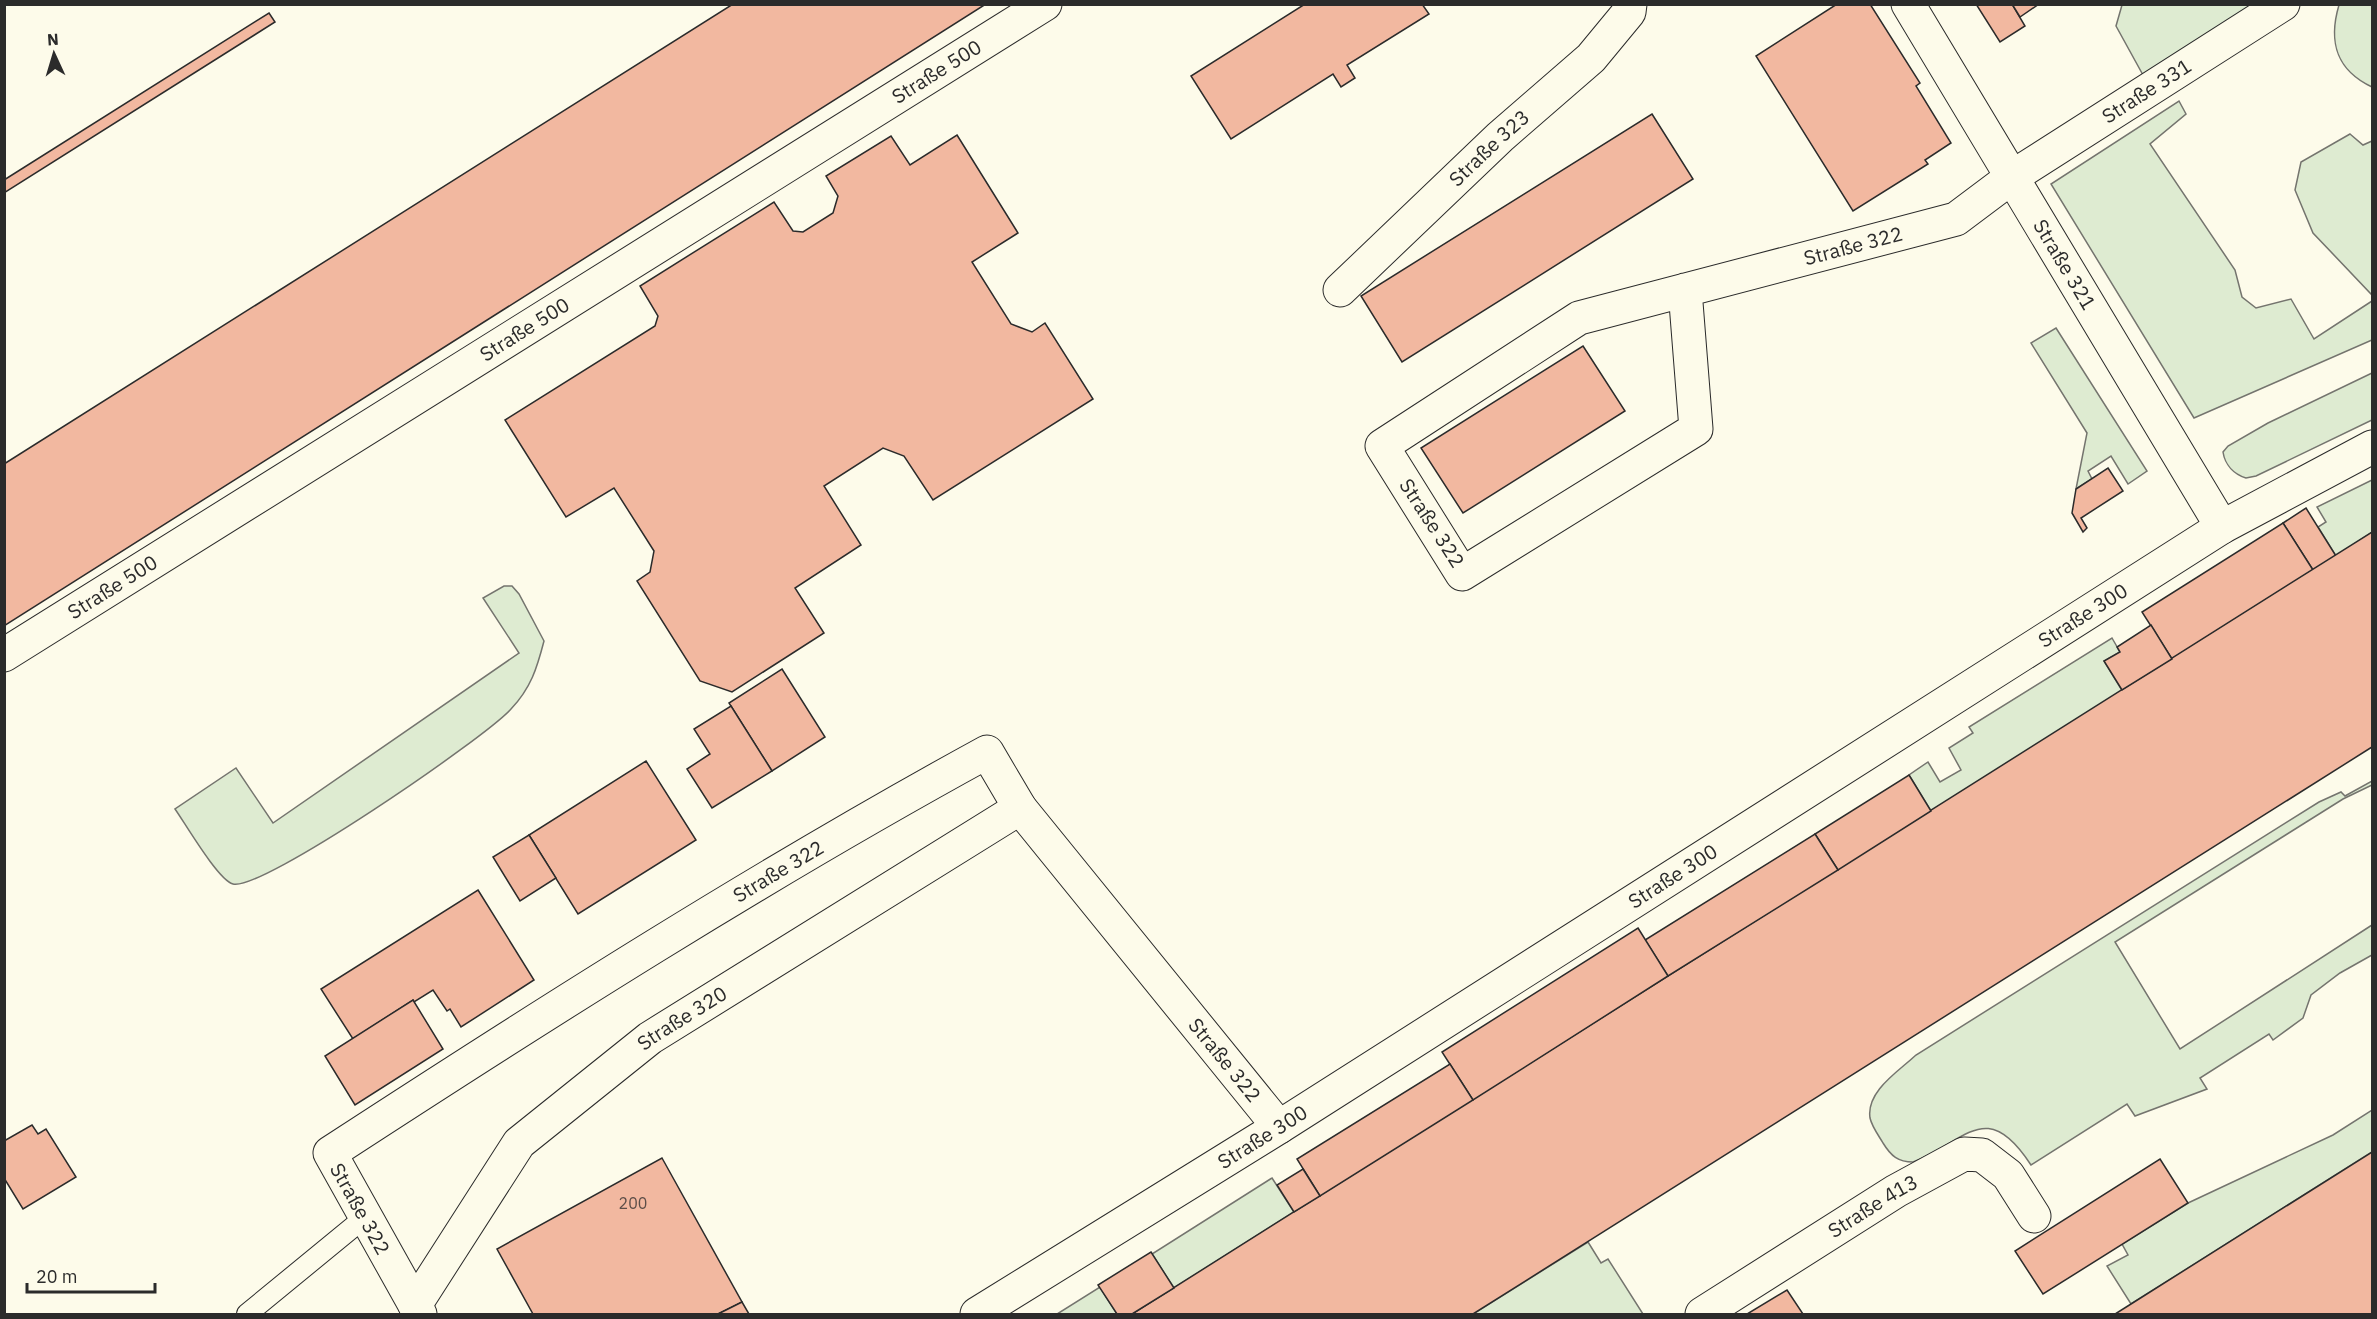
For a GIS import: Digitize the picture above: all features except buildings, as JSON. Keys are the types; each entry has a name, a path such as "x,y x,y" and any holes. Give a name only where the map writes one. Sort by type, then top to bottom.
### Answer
{"street":[{"name":"Straße 500","path":"4,655 1045,4"},
{"name":"Straße 323","path":"1340,290 1500,137 1591,58 1629,12 1630,4"},
{"name":"Straße 321","path":"1908,4 2222,527"},
{"name":"Straße 331","path":"2012,177 2283,4"},
{"name":"Straße 322","path":"1684,290 1696,429 1462,574 1382,446 1579,318 1684,290 1956,219 2012,177"},
{"name":"Straße 300","path":"977,1314 1279,1127 2222,527 2373,447"},
{"name":"Straße 322","path":"417,1310 330,1153 512,1035 869,817 987,752 1020,808 1279,1127"},
{"name":"Straße 320","path":"417,1310 519,1143 650,1038 1020,808"},
{"name":"Straße 413","path":"1702,1314 1896,1191 1964,1154 1982,1155 2008,1175 2034,1216"}],"lane":[{"path":"248,1314 364,1218"}],"green space":[{"path":"2122,5 2253,5 2143,75 2116,26"},
{"path":"2339,5 2372,5 2372,87 2350,72 2338,54 2334,31"},
{"path":"2179,101 2186,114 2150,144 2235,270 2242,297 2256,308 2291,299 2314,339 2372,301 2372,340 2194,418 2051,184"},
{"path":"2350,134 2363,145 2372,141 2372,295 2313,233 2295,190 2301,162"},
{"path":"2056,328 2147,471 2128,484 2111,456 2088,471 2092,479 2076,489 2087,433 2031,343"},
{"path":"2372,373 2372,420 2256,476 2246,478 2228,465 2223,452 2228,446 2268,423"},
{"path":"2372,480 2372,532 2336,556 2318,527 2326,522 2317,507"},
{"path":"504,586 512,586 519,594 544,641 532,677 524,693 511,709 461,750 419,779 285,864 252,880 233,884 219,873 175,809 236,768 273,823 519,653 483,598"},
{"path":"2112,638 2120,652 2104,661 2123,692 1931,811 1909,775 1928,762 1940,782 1961,770 1949,748 1973,733 1969,727"},
{"path":"2372,781 2372,785 2343,799 2115,942 2180,1049 2372,925 2372,955 2340,973 2311,995 2303,1018 2273,1040 2269,1034 2200,1078 2207,1089 2135,1116 2127,1104 2031,1165 2015,1144 2001,1133 1988,1128 1975,1130 1913,1162 1899,1159 1886,1148 1870,1118 1870,1108 1878,1090 1916,1055 2319,802 2341,792 2345,796"},
{"path":"2372,1110 2372,1152 2131,1304 2107,1266 2128,1255 2122,1244 2188,1203 2333,1135"},
{"path":"1272,1178 1294,1212 1174,1288 1152,1254"},
{"path":"1588,1242 1601,1263 1608,1259 1643,1314 1473,1314"},
{"path":"1100,1287 1117,1314 1057,1314"}]}
